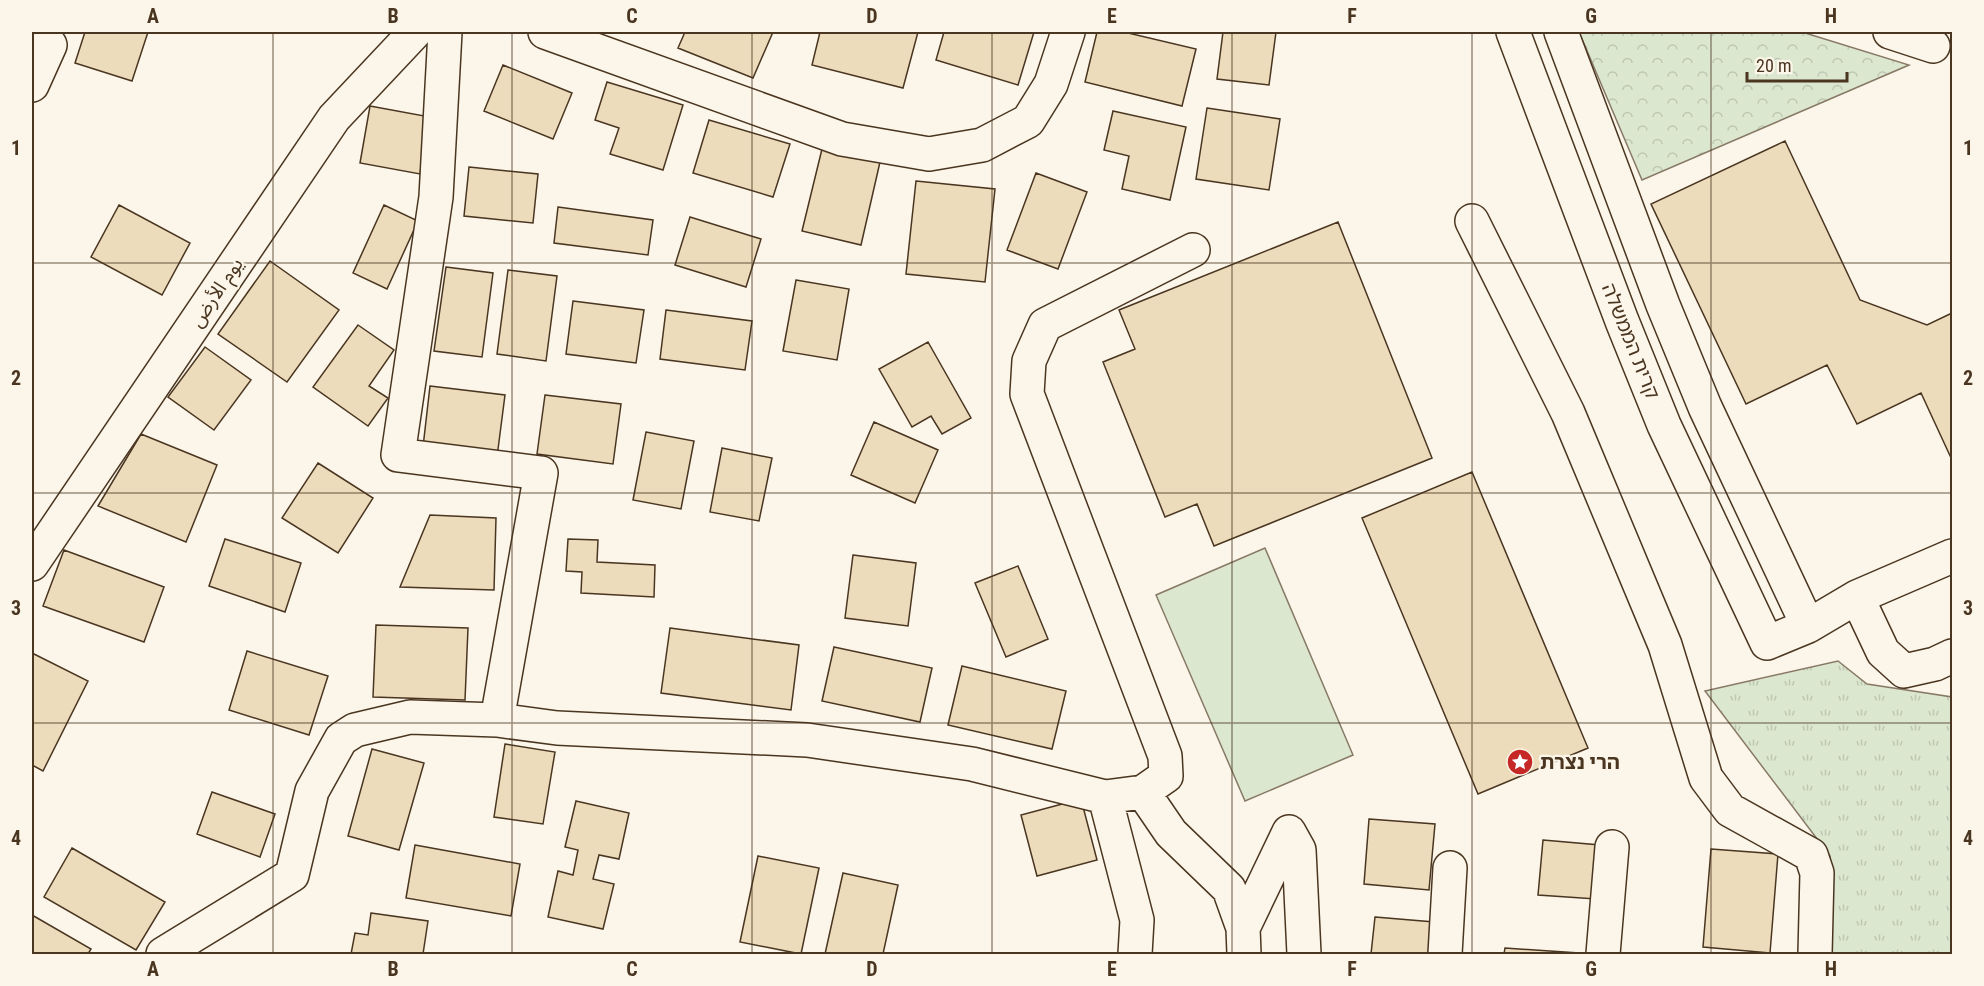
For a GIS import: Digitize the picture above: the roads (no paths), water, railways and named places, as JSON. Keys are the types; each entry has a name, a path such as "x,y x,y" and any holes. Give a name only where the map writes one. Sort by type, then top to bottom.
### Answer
{"street":[{"name":"يوم الأرض","path":"32,564 334,118 415,32"},
{"path":"446,32 436,197 398,455 541,473 497,720"},
{"path":"545,32 842,139 929,154 982,145 1028,121 1051,84 1068,32"},
{"name":"קרית הממשלה","path":"1513,32 1622,321 1660,414 1767,643 1808,626"},
{"path":"1560,32 1705,407 1808,626 1857,597 1953,556"},
{"path":"1890,32 1933,46"},
{"path":"32,41 50,45 32,85"},
{"path":"1472,220 1577,435 1665,645 1706,778 1730,810 1811,855 1817,873 1815,954"},
{"path":"163,954 292,875 312,791 341,739 355,730 410,717 497,720 557,728 807,740 972,764 1105,797 1143,792 1166,776 1165,756 1027,394 1029,362 1045,326 1193,250"},
{"path":"1857,597 1883,652 1904,671 1935,664 1953,656"},
{"path":"1143,792 1171,833 1228,889 1244,941"},
{"path":"1105,797 1137,920 1135,954"},
{"path":"1244,941 1289,832 1299,850 1304,954"},
{"path":"1603,954 1612,847"},
{"path":"1445,954 1450,868"}],"place":[{"name":"הרי נצרת","path":"1520,762"}]}
